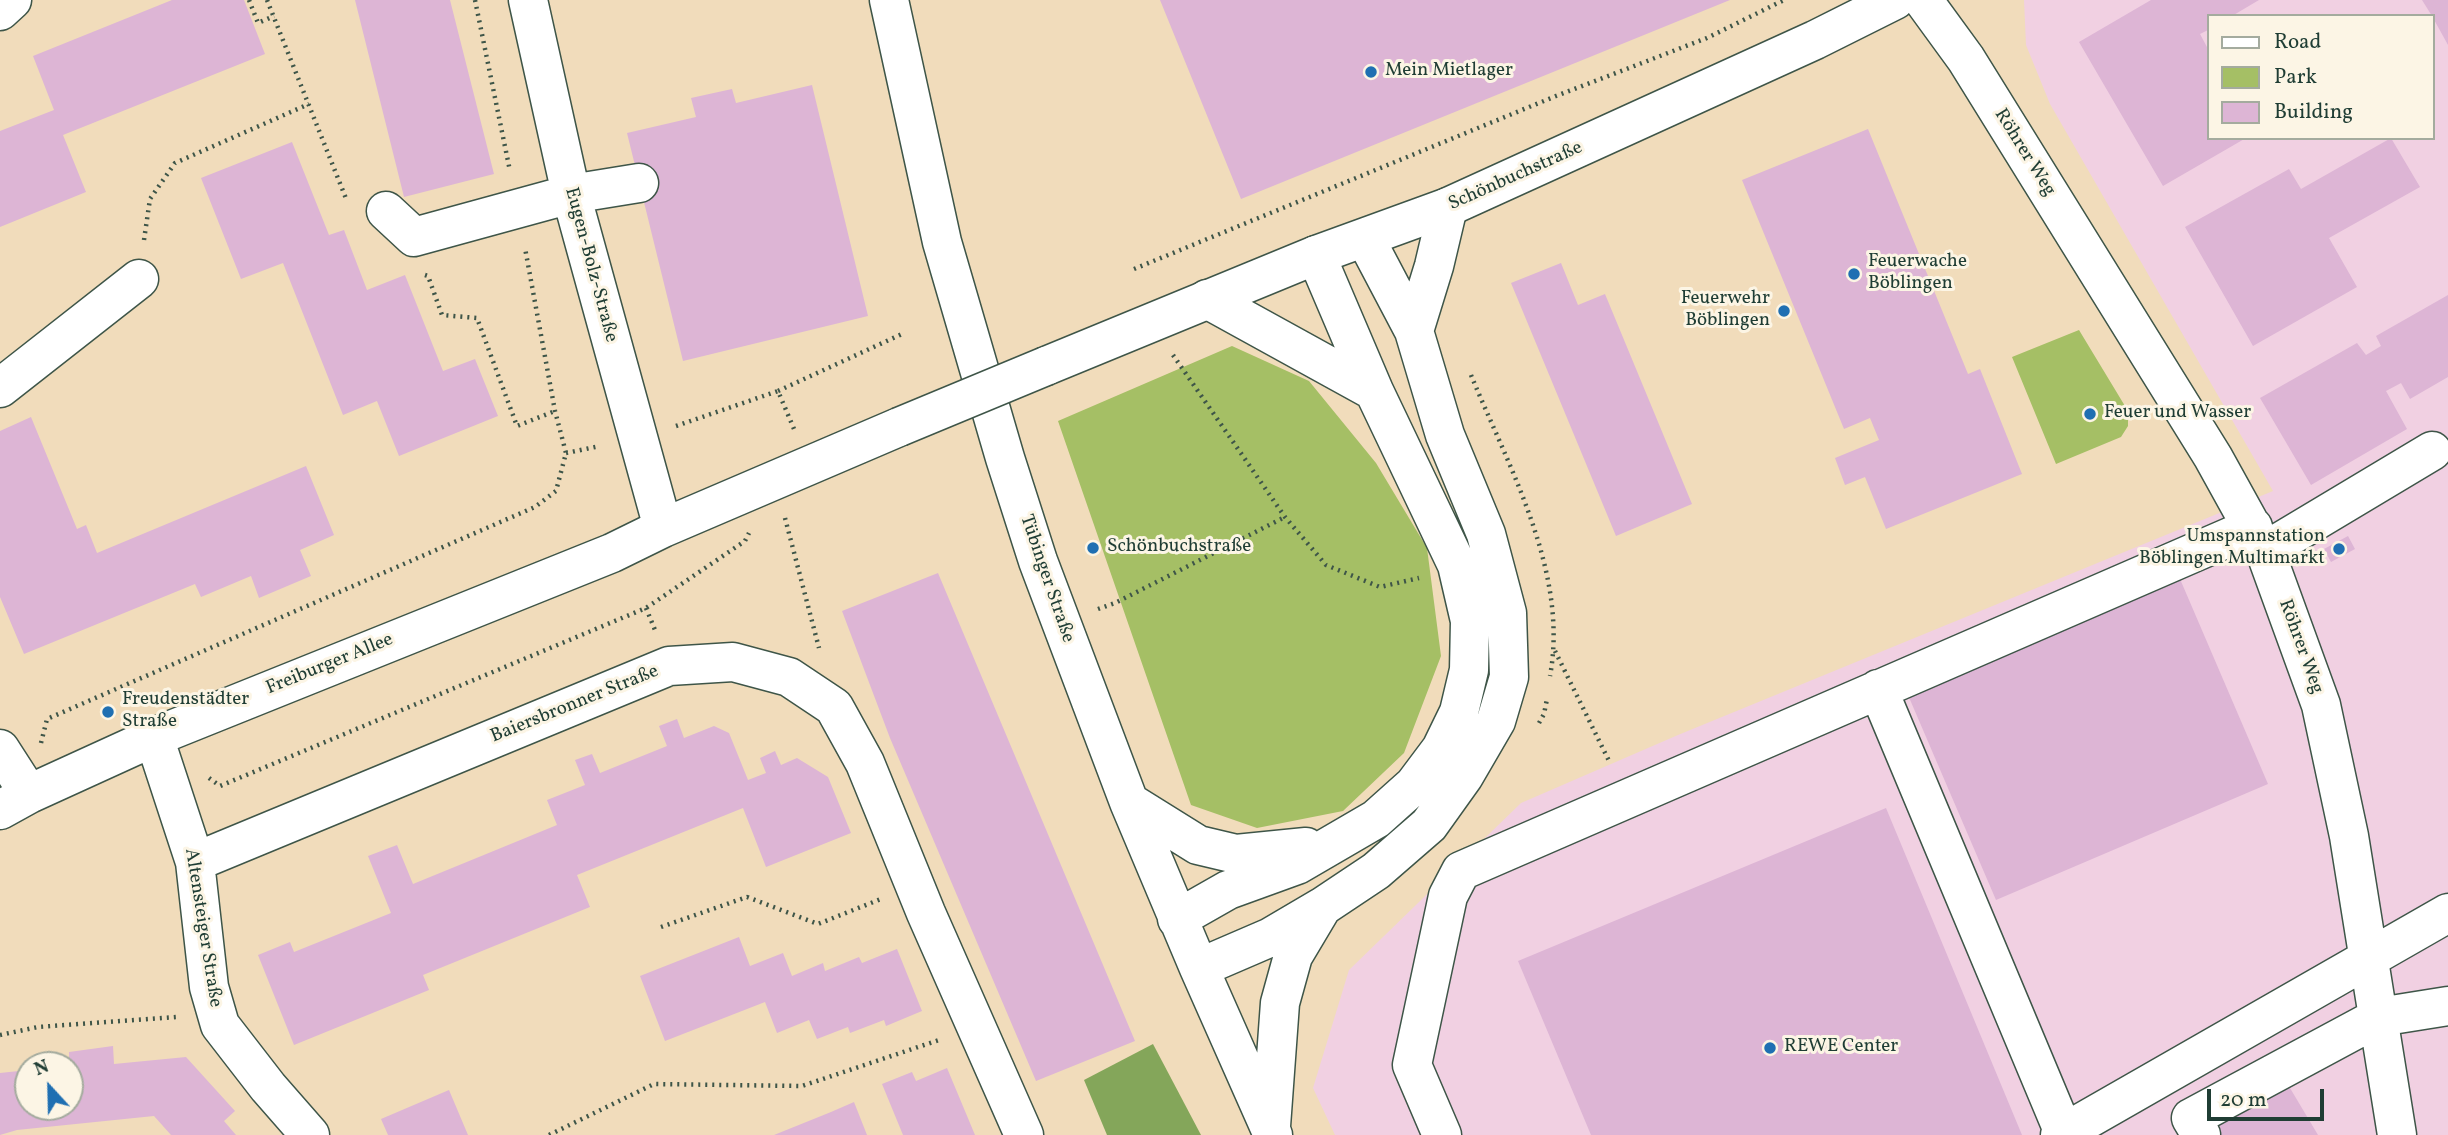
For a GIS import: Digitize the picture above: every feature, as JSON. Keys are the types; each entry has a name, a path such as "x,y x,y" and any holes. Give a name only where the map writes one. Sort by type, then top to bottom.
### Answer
{"street":[{"path":"0,11 12,0"},
{"name":"Eugen-Bolz-Straße","path":"528,0 570,194 663,528"},
{"name":"Tübinger Straße","path":"890,0 953,280 1013,484 1060,623 1129,803 1177,919 1272,1132"},
{"name":"Schönbuchstraße","path":"663,528 1207,299 1316,255 1448,207 1826,35 1895,0"},
{"name":"Röhrer Weg","path":"1923,0 1966,59 2213,457 2259,539 2321,705 2349,835 2397,1135"},
{"path":"368,209 414,237 570,194 639,183"},
{"path":"1414,331 1448,207"},
{"path":"1199,968 1272,937 1322,907 1376,871 1429,825 1464,776 1496,722 1509,677 1507,612 1486,534 1445,435 1414,331 1365,238"},
{"path":"1177,919 1228,891 1297,865 1376,819 1414,785 1441,749 1459,712 1469,670 1470,621 1457,565 1374,391 1316,255"},
{"path":"0,388 139,279"},
{"path":"1207,299 1374,391"},
{"path":"1442,1135 1412,1065 1448,896 1461,871 1878,690 2259,539 2432,451"},
{"name":"Freiburger Allee","path":"14,802 154,737 612,553 663,528"},
{"name":"Baiersbronner Straße","path":"195,862 669,666 733,662 789,677 834,707 865,763 914,886 1024,1135"},
{"path":"1878,690 2062,1134 2448,913"},
{"name":"Altensteiger Straße","path":"154,737 195,862 209,988 219,1025 310,1135"},
{"path":"0,749 14,802"},
{"path":"1129,803 1198,845 1236,854 1329,845"},
{"path":"1272,1132 1280,1003 1293,956 1322,907"},
{"path":"2201,1135 2191,1118 2379,1017 2448,1006"}],"path":[{"path":"249,0 258,23 274,16"},
{"path":"267,0 309,104 368,209"},
{"path":"14,802 47,719 535,506 556,491 566,453 555,411 475,0"},
{"path":"1134,270 1556,96 1707,38 1784,0"},
{"path":"139,279 150,199 175,163 309,104"},
{"path":"415,271 428,276 442,315 477,318 517,426 555,411"},
{"path":"1152,323 1285,517 1326,565 1380,587 1420,577"},
{"path":"566,453 637,438 778,391 902,334"},
{"path":"1466,363 1536,534"},
{"path":"209,778 220,786 646,608 745,541 775,480 794,431 778,391"},
{"path":"775,480 834,707"},
{"path":"1060,623 1115,603 1285,517"},
{"path":"1555,651 1627,798"},
{"path":"661,927 747,897 818,924 914,886"},
{"path":"0,1035 38,1027 178,1017 213,1003"},
{"path":"549,1135 654,1084 802,1086 976,1026"}],"shaded area":[{"path":"2024,0 2448,0 2448,1135 1335,1135 1313,1088 1349,970 1521,803 1678,735 2273,491 2050,104 2026,45"}],"green space":[{"path":"2079,330 2128,411 2128,426 2121,437 2056,464 2012,357"},
{"path":"1232,346 1309,381 1376,463 1427,548 1441,656 1404,753 1343,811 1257,828 1191,805 1058,421"},
{"path":"1153,1044 1201,1135 1107,1135 1084,1080"}],"building":[{"path":"172,0 244,0 265,54 63,135 86,192 0,227 0,131 54,110 33,56"},
{"path":"355,0 450,0 494,174 404,197"},
{"name":"Mein Mietlager","path":"1160,0 1730,0 1241,199"},
{"path":"2151,0 2259,0 2235,14 2206,14 2206,31 2200,34 2206,45 2206,140 2243,140 2163,186 2079,42"},
{"path":"2422,0 2448,0 2448,45 2434,20 2434,14 2431,14"},
{"path":"812,85 868,316 683,361 627,133 696,117 691,98 732,89 736,103"},
{"name":"Feuerwache Böblingen","path":"1868,129 1968,374 1980,369 2022,474 1886,529 1865,477 1845,485 1835,458 1879,440 1870,418 1844,429 1742,180"},
{"path":"2387,140 2392,140 2420,187 2329,238 2357,287 2253,346 2185,227 2289,169 2301,189"},
{"path":"292,142 329,235 344,230 367,290 405,275 443,371 475,359 498,416 399,456 377,401 343,415 283,263 241,279 201,178"},
{"path":"1561,263 1578,305 1605,294 1692,504 1616,536 1511,283"},
{"path":"2448,295 2448,377 2410,399 2401,383 2386,391 2407,429 2311,485 2260,398 2357,343 2366,355 2381,346 2376,336"},
{"path":"31,417 77,529 86,525 97,553 306,466 334,535 300,550 311,576 259,598 251,576 201,597 195,584 24,654 0,597 0,431"},
{"name":"Umspannstation Böblingen Multimarkt","path":"2348,536 2355,549 2331,562 2324,549"},
{"path":"938,573 1135,1041 1036,1081 890,738 842,611"},
{"path":"2180,579 2268,784 1996,900 1908,695"},
{"path":"677,719 684,738 714,726 729,733 748,780 766,773 760,758 775,751 781,765 797,758 828,777 851,833 766,867 743,808 577,875 590,907 423,975 429,990 294,1045 258,955 290,942 294,952 391,913 368,856 397,845 413,884 557,825 547,800 585,785 575,760 592,754 600,773 667,746 659,726"},
{"name":"REWE Center","path":"1886,808 2022,1135 1591,1135 1518,961"},
{"path":"739,937 750,966 783,953 792,976 823,963 825,971 859,957 862,963 897,949 922,1011 886,1026 884,1020 850,1033 848,1027 817,1039 809,1020 777,1033 765,1002 665,1041 640,976"},
{"path":"113,1046 114,1064 186,1057 235,1111 224,1121 236,1135 171,1135 154,1116 17,1130 0,1135 0,1073 14,1072 14,1121 84,1121 84,1051 76,1051"},
{"path":"947,1068 975,1135 903,1135 882,1084 912,1072 916,1081"},
{"path":"2287,1083 2318,1135 2219,1135 2214,1126"},
{"path":"449,1090 468,1135 388,1135 381,1119"},
{"path":"854,1102 867,1135 774,1135 831,1112"}],"place":[{"name":"Mein Mietlager","path":"1371,72"},
{"name":"Feuerwache Böblingen","path":"1854,274"},
{"name":"Feuerwehr Böblingen","path":"1784,311"},
{"name":"Feuer und Wasser","path":"2090,414"},
{"name":"Schönbuchstraße","path":"1093,548"},
{"name":"Umspannstation Böblingen Multimarkt","path":"2339,549"},
{"name":"Freudenstädter Straße","path":"108,712"},
{"name":"REWE Center","path":"1770,1048"}]}
